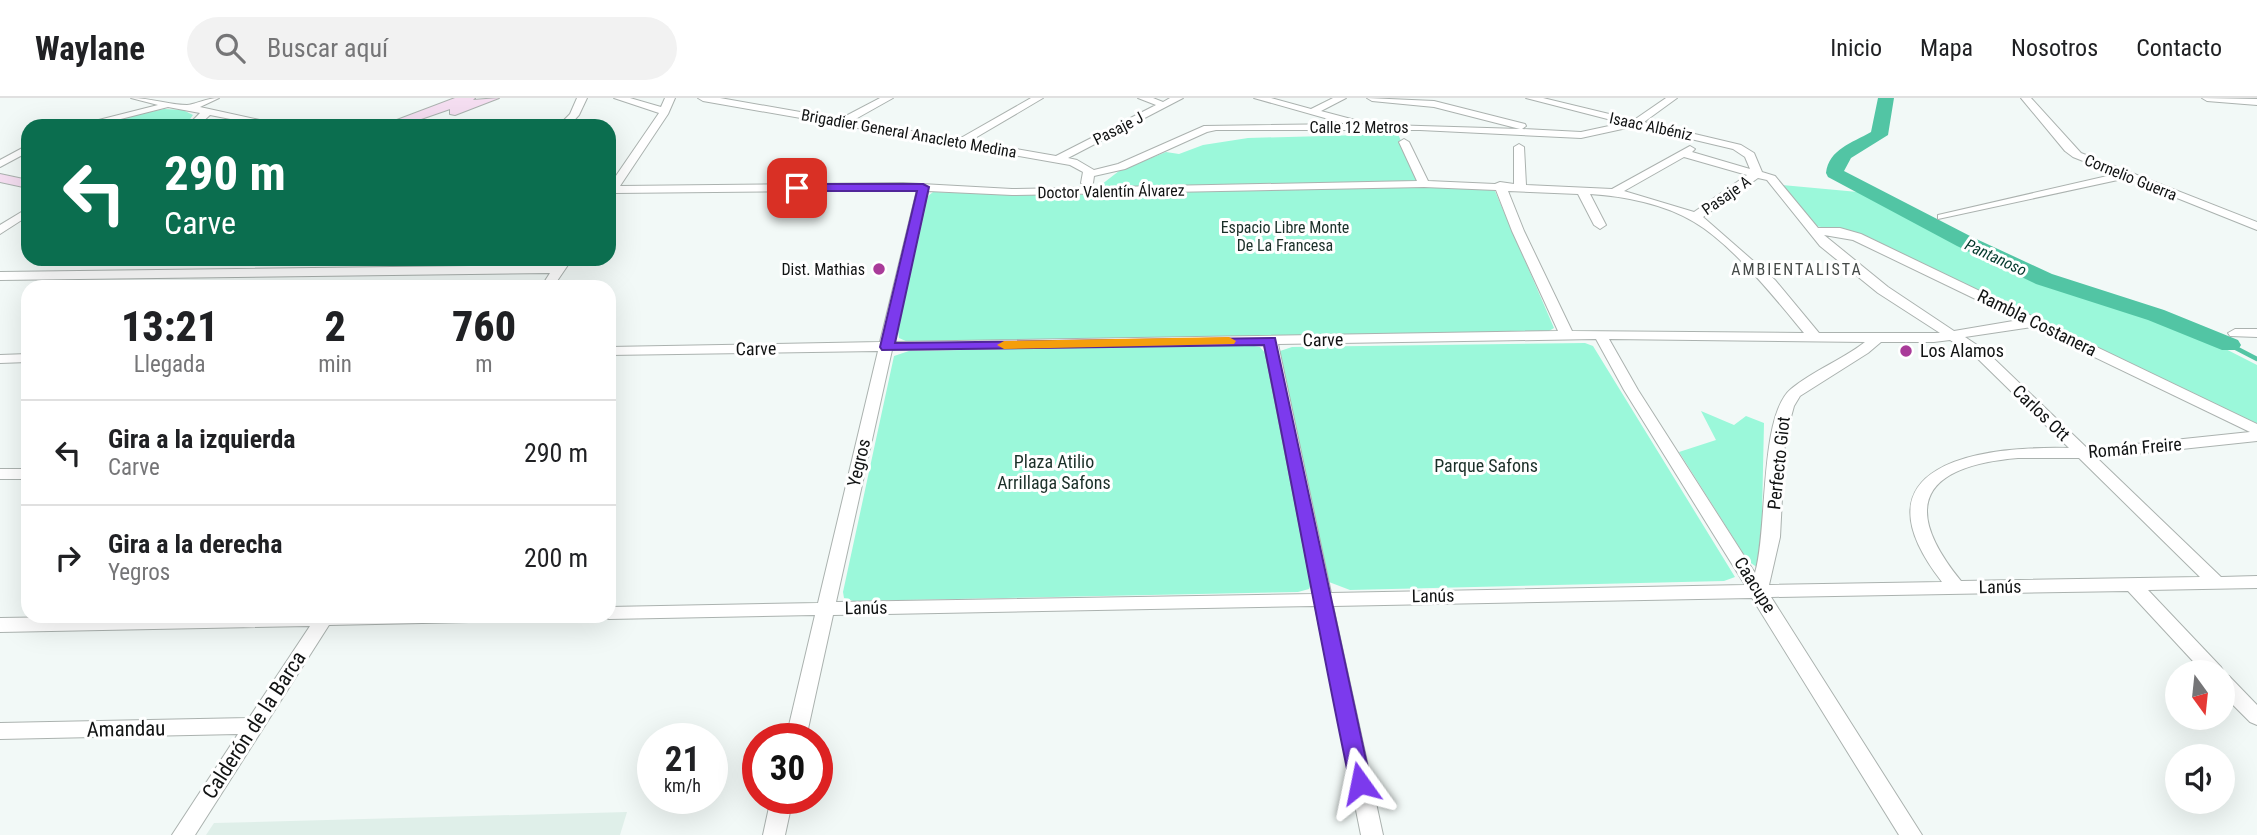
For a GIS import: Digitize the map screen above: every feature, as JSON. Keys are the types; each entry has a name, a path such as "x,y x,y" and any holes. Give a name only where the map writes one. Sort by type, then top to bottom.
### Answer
{"street":[{"path":"136,98 245,119"},
{"path":"189,108 214,98"},
{"path":"408,119 468,98"},
{"path":"433,119 492,98"},
{"path":"570,119 582,98"},
{"path":"619,98 664,111"},
{"path":"616,182 670,98"},
{"name":"Brigadier General Anacleto Medina","path":"704,98 1058,159 1084,166 1090,174"},
{"path":"841,122 888,98"},
{"path":"961,142 1038,98"},
{"path":"1143,98 1164,105"},
{"name":"Pasaje J","path":"1058,159 1178,98"},
{"path":"1259,98 1370,127"},
{"path":"1314,111 1341,98"},
{"path":"1372,98 1449,107 1544,134"},
{"name":"Isaac Albéniz","path":"1531,98 1707,139 1747,152 1757,173"},
{"path":"1558,105 1571,98"},
{"path":"1636,123 1672,98"},
{"name":"Cornelio Guerra","path":"2026,98 2077,155 2257,226"},
{"path":"2207,98 2257,102"},
{"path":"111,119 173,105"},
{"path":"200,119 208,112"},
{"name":"Calle 12 Metros","path":"1090,174 1121,167 1204,129 1216,127 1370,127 1591,134 1636,123"},
{"path":"1614,192 1707,139"},
{"path":"1404,142 1424,184"},
{"path":"1519,147 1520,186"},
{"path":"0,163 21,152"},
{"name":"Carlos Ott","path":"1682,153 1757,173 1777,183 1824,243 1883,290 1981,354 2216,582"},
{"name":"Pasaje A","path":"1695,217 1757,173"},
{"path":"1083,191 1090,174"},
{"path":"1942,217 2127,175"},
{"path":"0,178 21,182"},
{"name":"Doctor Valentín Álvarez","path":"616,191 923,187 981,192 1424,184 1500,185 1614,192 1695,217 1726,240 1770,284 1815,337"},
{"path":"1500,185 1518,231 1567,335"},
{"name":"Yegros","path":"799,723 923,187"},
{"path":"1582,190 1600,225"},
{"path":"0,230 21,216"},
{"name":"Rambla Costanera","path":"1813,231 1840,232 1857,237 2257,430"},
{"path":"193,274 197,266"},
{"path":"0,276 489,266"},
{"name":"Carve","path":"616,351 1567,335 1877,338 1953,336 2035,321"},
{"path":"2235,333 2257,333"},
{"name":"Caacupe","path":"1600,335 1631,390 1911,835"},
{"name":"Perfecto Giot","path":"1758,592 1768,565 1775,469 1782,412 1786,403 1795,393 1863,350 1877,338"},
{"path":"1270,341 1371,835"},
{"path":"0,359 21,358"},
{"name":"Román Freire","path":"1957,588 1938,564 1919,525 1917,510 1922,492 1933,480 1950,469 1986,457 2009,454 2082,453 2257,436"},
{"path":"0,474 21,474"},
{"name":"Lanús","path":"616,613 2257,582"},
{"path":"2132,584 2203,660"},
{"path":"0,625 93,623"},
{"name":"Calderón de la Barca","path":"183,835 321,623"},
{"path":"2235,694 2257,717"},
{"name":"Amandau","path":"0,731 253,726"},
{"path":"774,835 779,814"}],"shaded area":[{"path":"627,812 620,835 206,835 214,823"}],"green space":[{"path":"164,109 183,110 193,115 190,119 118,119"},
{"name":"Espacio Libre Monte De La Francesa","path":"1398,134 1421,187 1474,186 1495,191 1554,328 1549,331 908,342 899,338 898,330 928,196 933,192 1078,196 1097,188 1119,171 1166,152 1179,154 1203,145 1248,138"},
{"path":"1782,185 1858,192 2050,288 2154,318 2206,339 2257,365 2257,425 1840,230 1815,226"},
{"name":"Parque Safons","path":"1585,343 1593,346 1735,577 1724,581 1350,590 1329,582 1277,352 1292,347"},
{"name":"Plaza Atilio Arrillaga Safons","path":"1248,345 1260,347 1266,354 1312,582 1309,589 1298,592 853,601 844,598 843,592 894,356 909,351"},
{"path":"1701,411 1734,425 1746,416 1764,423 1761,560 1758,568 1748,561 1679,452 1716,440"}],"waterway":[{"name":"Pantanoso","path":"1886,98 1879,135 1839,159 1835,173 1964,242 2044,279 2156,315 2230,345"},
{"name":"Pantanoso","path":"2230,345 2257,359"}],"slow traffic":[{"path":"1004,345 1229,341"}],"place":[{"name":"Dist. Mathias","path":"879,269"},
{"name":"Los Alamos","path":"1906,351"}],"district":[{"name":"AMBIENTALISTA","path":"1797,269"}],"route":[{"path":"797,188 923,187 887,347 1270,341 1360,783"}]}
